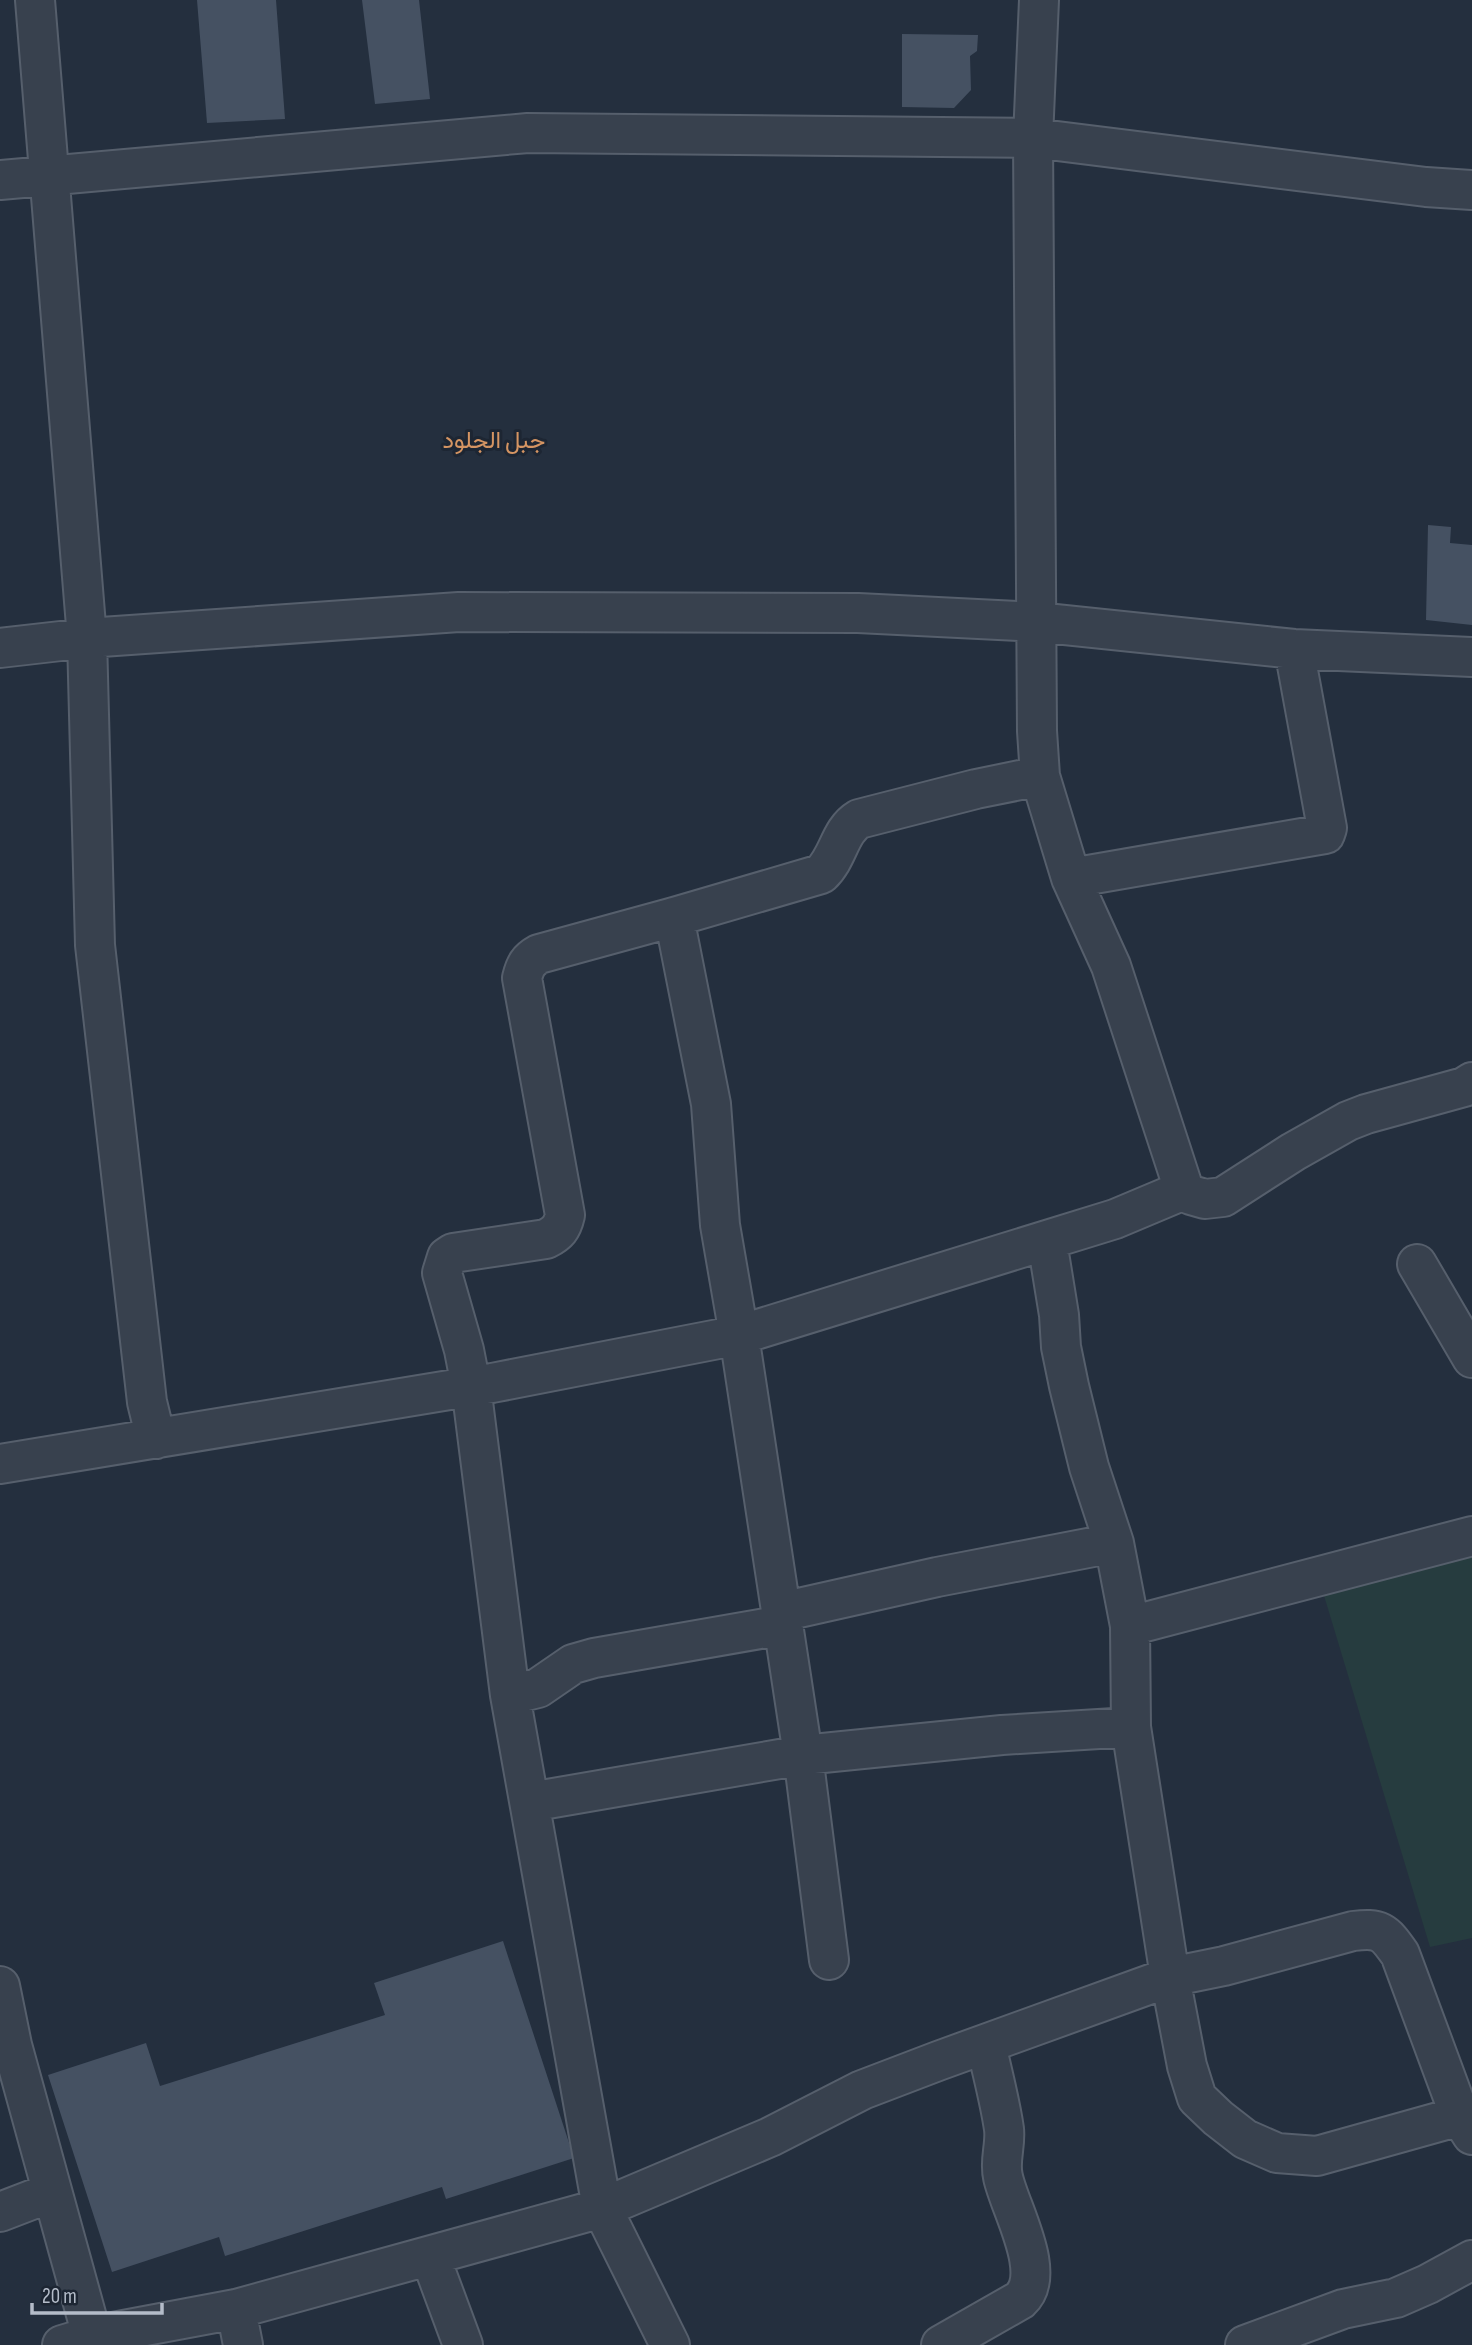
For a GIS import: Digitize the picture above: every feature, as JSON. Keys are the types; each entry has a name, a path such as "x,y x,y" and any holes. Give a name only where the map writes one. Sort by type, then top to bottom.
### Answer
{"street":[{"path":"35,0 47,175 87,638 95,945 147,1402 156,1439"},
{"path":"1039,0 1033,138 1037,731 1040,776 1071,878 1111,966 1184,1190 1205,1199 1223,1196 1348,1121 1366,1114 1469,1095"},
{"path":"0,180 528,133 1033,138 1426,187 1472,190"},
{"path":"0,648 87,638 459,612 858,613 1036,622 1294,649 1472,657"},
{"path":"1071,878 1325,834 1327,828 1294,649"},
{"path":"670,2345 601,2207 510,1695 471,1386 464,1350 442,1273 447,1257 453,1252 546,1239 556,1234 562,1226 565,1214 522,978 524,967 529,960 539,954 821,874 837,854 850,824 859,819 976,789 1040,776"},
{"path":"674,917 710,1104 720,1226 803,1755 829,1960"},
{"path":"0,1464 471,1386 739,1335 1115,1219 1184,1190"},
{"path":"0,1986 6,2047 52,2192 77,2341 239,2327 430,2256 601,2207 770,2137 862,2090 1170,1978 1353,1931 1374,1928 1387,1935 1399,1954 1466,2125 1317,2156 1277,2152 1245,2138 1197,2098 1187,2066 1170,1978 1131,1727 1130,1626 1114,1543 1089,1467 1060,1347 1059,1315 1047,1241"},
{"path":"1417,1264 1472,1358"},
{"path":"1130,1626 1472,1536"},
{"path":"510,1695 538,1688 573,1664 594,1658 782,1619 937,1577 1114,1543"},
{"path":"530,1801 803,1755 1002,1735 1131,1727"},
{"path":"941,2345 1020,2300 1027,2293 1029,2285 1025,2238 1002,2177 1005,2132 986,2045"},
{"path":"0,2212 52,2192"},
{"path":"430,2256 463,2345"},
{"path":"1245,2345 1343,2309 1396,2298 1472,2260"}],"green space":[{"path":"1472,1550 1472,1938 1430,1947 1322,1589"}],"building":[{"path":"197,0 276,0 285,119 207,123"},
{"path":"362,0 419,0 430,99 375,104"},
{"path":"902,34 978,35 977,51 970,56 971,90 954,108 902,107"},
{"path":"1428,525 1451,527 1450,543 1472,545 1472,625 1426,620"},
{"path":"503,1941 574,2158 446,2199 442,2187 225,2256 219,2237 112,2272 48,2075 146,2043 160,2086 385,2015 374,1983"}],"district":[{"name":"جبل الجلود","path":"494,440"}]}
